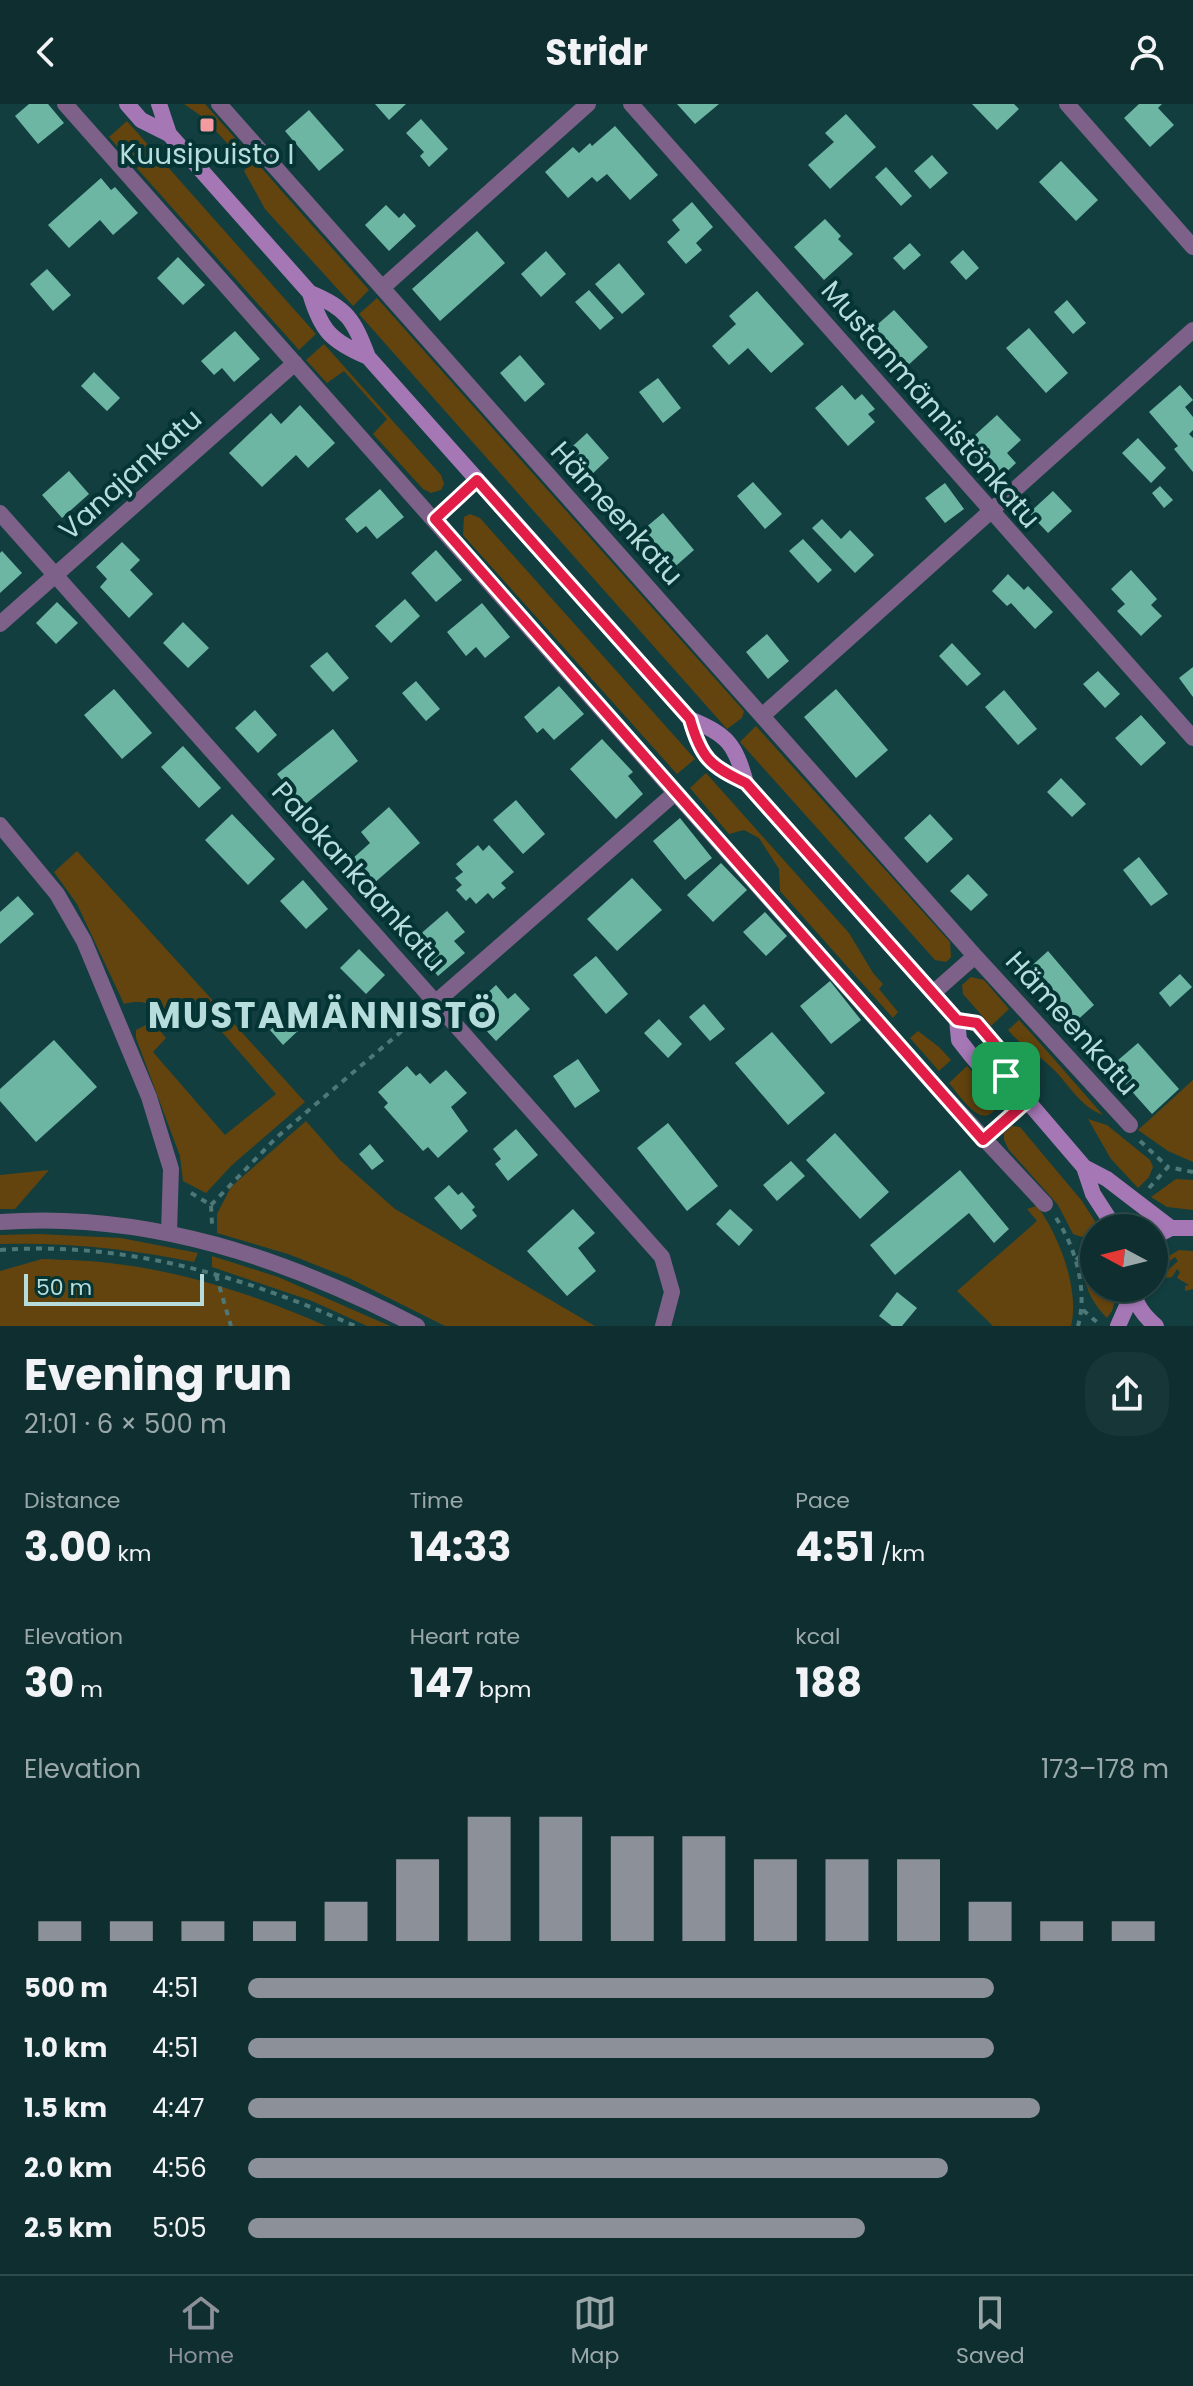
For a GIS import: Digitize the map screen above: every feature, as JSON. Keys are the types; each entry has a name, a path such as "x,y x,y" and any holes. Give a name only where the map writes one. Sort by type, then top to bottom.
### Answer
{"main road":[{"path":"127,104 141,120 169,134 310,293 318,320 341,345 368,357"},
{"path":"159,104 169,134"},
{"path":"310,293 336,304 358,329 368,357 690,719 716,730 737,753 746,783"},
{"path":"690,719 697,746 719,770 746,783 957,1020 959,1040 981,1067 1006,1076"},
{"path":"957,1020 977,1023 1000,1050 1006,1076 1084,1167 1107,1179 1171,1228"},
{"path":"1084,1167 1093,1194 1106,1214"},
{"path":"1168,1230 1192,1227"},
{"path":"1118,1326 1128,1302"},
{"path":"1135,1302 1156,1326"}],"street":[{"path":"65,104 983,1140 1045,1204"},
{"name":"Hämeenkatu","path":"219,104 975,956 1130,1125"},
{"path":"382,288 588,104"},
{"name":"Mustanmännistönkatu","path":"631,104 1193,738"},
{"path":"1067,104 1193,247"},
{"path":"762,716 1193,330"},
{"name":"Vanajankatu","path":"0,624 295,363"},
{"path":"435,519 477,480"},
{"name":"Palokankaankatu","path":"0,513 662,1257 672,1292 663,1326"},
{"path":"436,1002 675,793"},
{"path":"0,825 57,894 84,941 143,1083 171,1169 169,1232"},
{"name":"Hämeenkatu","path":"933,993 975,956"},
{"path":"983,1140 1027,1101"},
{"path":"0,1222 60,1222 169,1232 247,1253 348,1290 417,1326"}],"path":[{"path":"211,1205 276,1138 436,1002"},
{"path":"1130,1125 1134,1134 1168,1167"},
{"path":"1045,1204 1059,1221 1076,1260 1083,1310 1078,1326"},
{"path":"0,1250 57,1249 114,1253 170,1262 282,1295 355,1326"},
{"path":"1076,1260 1080,1256"},
{"path":"216,1274 231,1326"},
{"path":"1083,1310 1101,1326"}],"shaded area":[{"path":"184,104 205,104 369,290 353,306 265,209 244,171 248,166 204,118"},
{"path":"127,121 316,334 299,350 109,137"},
{"path":"377,298 744,711 742,718 727,729 359,314"},
{"path":"324,344 441,475 444,484 441,490 431,493 423,489 373,434 387,419 344,371 327,383 306,360"},
{"path":"470,514 480,518 695,759 677,774 463,535 464,517"},
{"path":"756,726 950,942 951,957 946,962 935,960 740,742"},
{"path":"706,773 849,933 883,984 879,989 898,1012 893,1018 780,891 779,869 759,838 744,830 729,834 690,788"},
{"path":"77,851 305,1102 232,1165 206,1193 183,1181 180,1156 136,1038 136,1030 150,1023 156,1026 166,1038 153,1052 225,1135 276,1094 195,1001 175,1013 146,1003 124,1004 77,904 54,872"},
{"path":"971,977 984,980 1009,1009 991,1026 963,994 962,985"},
{"path":"1019,1020 1103,1115 1081,1101 1052,1068 1008,1030"},
{"path":"918,1031 951,1060 939,1071 910,1038"},
{"path":"967,1066 999,1101 994,1111 987,1115 974,1111 949,1083"},
{"path":"1193,1080 1193,1162 1168,1151 1138,1130"},
{"path":"1088,1119 1107,1125 1150,1160 1153,1167 1149,1177 1138,1188 1111,1159"},
{"path":"306,1121 340,1160 395,1209 595,1326 445,1326 349,1278 288,1254 217,1233 217,1214 231,1187"},
{"path":"1012,1126 1020,1127 1082,1201 1090,1214 1080,1214 1080,1236 1073,1234 1058,1205 1009,1150 1004,1133"},
{"path":"49,1170 15,1209 0,1209 0,1175"},
{"path":"1176,1179 1193,1180 1193,1210 1167,1207 1151,1197"},
{"path":"1037,1206 1053,1232 1066,1263 1073,1296 1071,1326 993,1326 957,1291 1037,1221 1027,1209"},
{"path":"0,1235 121,1238 198,1253 194,1262 98,1247 0,1244"},
{"path":"1179,1250 1193,1251 1193,1289 1185,1291 1185,1286 1189,1285 1177,1278 1180,1272 1177,1269 1168,1278 1168,1270 1178,1261 1175,1257 1168,1262 1168,1256"},
{"path":"212,1256 278,1277 390,1326 367,1326 312,1301 212,1267"},
{"path":"42,1259 101,1262 165,1272 247,1295 326,1326 0,1326 0,1271"},
{"path":"1094,1302 1115,1302 1107,1318"}],"building":[{"path":"29,104 48,104 64,123 38,144 15,116"},
{"path":"375,104 406,104 389,120"},
{"path":"677,104 719,104 695,124"},
{"path":"972,104 1014,104 1019,109 997,130"},
{"path":"1139,104 1162,104 1158,108 1174,125 1150,147 1124,118"},
{"path":"309,110 344,150 319,171 285,131"},
{"path":"846,114 876,147 830,189 808,165 834,142 825,133"},
{"path":"421,119 448,149 429,167 420,156 424,152 406,133"},
{"path":"615,126 658,175 630,200 607,174 597,182 592,177 568,198 545,172 573,147 579,153"},
{"path":"932,155 948,173 930,189 914,171"},
{"path":"1061,161 1098,200 1076,221 1039,182"},
{"path":"886,167 912,196 901,206 875,177"},
{"path":"101,178 111,190 115,187 138,213 113,235 100,220 69,248 48,225"},
{"path":"692,202 713,227 696,243 702,250 686,264 667,242 680,230 672,220"},
{"path":"386,205 399,218 404,213 416,226 389,251 365,225"},
{"path":"825,219 853,254 824,280 794,247"},
{"path":"477,231 505,263 440,321 412,289"},
{"path":"910,243 921,255 904,270 893,258"},
{"path":"963,250 979,268 966,280 950,262"},
{"path":"546,251 566,274 541,297 521,274"},
{"path":"178,257 205,285 183,305 157,278"},
{"path":"619,263 645,294 622,314 595,284"},
{"path":"47,269 71,295 53,311 30,284"},
{"path":"589,290 614,318 600,330 575,302"},
{"path":"757,291 804,344 771,373 748,348 729,365 712,346 736,324 729,316"},
{"path":"1067,300 1086,323 1073,334 1054,312"},
{"path":"894,310 928,347 904,369 870,331"},
{"path":"1029,328 1068,373 1046,393 1006,348"},
{"path":"235,331 260,359 234,382 222,368 214,375 201,361"},
{"path":"520,355 545,384 525,402 500,373"},
{"path":"94,372 120,398 107,411 81,386"},
{"path":"658,378 681,408 663,423 639,392"},
{"path":"842,385 855,400 862,394 875,409 868,414 875,422 848,446 815,408"},
{"path":"1180,385 1193,400 1185,407 1193,417 1193,430 1189,434 1193,438 1193,472 1174,449 1178,446 1149,412"},
{"path":"300,405 335,443 308,468 296,455 262,487 229,453 271,413 281,424"},
{"path":"997,415 1021,440 1007,453 1016,463 997,481 964,445"},
{"path":"587,433 609,458 587,479 564,454"},
{"path":"1138,438 1166,468 1151,483 1122,453"},
{"path":"69,471 89,494 62,518 42,495"},
{"path":"753,482 782,514 765,529 737,496"},
{"path":"945,483 964,509 945,523 925,498"},
{"path":"1160,486 1173,500 1164,508 1152,493"},
{"path":"380,489 404,517 377,539 366,526 357,533 345,519"},
{"path":"1053,491 1072,511 1048,533 1029,513"},
{"path":"663,513 694,550 670,571 638,534"},
{"path":"822,519 841,539 850,530 874,555 855,573 812,528"},
{"path":"803,539 832,570 818,583 789,551"},
{"path":"122,542 140,560 130,570 153,594 129,618 100,587 107,579 96,567"},
{"path":"436,550 462,580 436,602 411,573"},
{"path":"2,551 22,573 0,593 0,553"},
{"path":"1131,570 1157,599 1151,605 1162,616 1141,636 1117,611 1125,604 1111,589"},
{"path":"1008,574 1024,590 1028,586 1053,612 1035,629 1011,603 1007,606 992,591"},
{"path":"405,599 420,616 391,643 375,626"},
{"path":"57,602 78,623 56,644 36,623"},
{"path":"482,603 510,637 485,658 476,647 466,656 447,632"},
{"path":"183,622 209,648 188,668 163,643"},
{"path":"767,634 789,661 768,679 746,652"},
{"path":"952,643 981,674 967,686 939,656"},
{"path":"327,652 349,678 333,692 310,666"},
{"path":"1193,667 1193,697 1179,678"},
{"path":"1098,671 1120,694 1105,708 1083,684"},
{"path":"416,681 440,709 426,721 402,693"},
{"path":"559,686 584,714 554,740 543,728 537,733 524,717"},
{"path":"114,689 152,733 122,759 84,715"},
{"path":"836,689 888,750 856,778 804,717"},
{"path":"1004,690 1037,729 1018,745 985,707"},
{"path":"255,710 277,735 258,753 235,728"},
{"path":"1141,715 1166,743 1141,766 1115,738"},
{"path":"333,729 358,761 303,806 277,774"},
{"path":"602,739 633,772 628,776 643,794 616,819 570,769"},
{"path":"183,746 221,788 199,808 161,767"},
{"path":"1061,778 1086,804 1072,817 1047,792"},
{"path":"516,800 545,834 523,854 493,820"},
{"path":"389,807 420,843 373,884 352,859 370,843 361,832"},
{"path":"232,814 275,859 248,885 205,840"},
{"path":"930,814 953,839 927,863 904,838"},
{"path":"680,818 712,858 685,880 653,841"},
{"path":"478,845 483,851 489,845 514,872 501,883 506,888 493,899 488,893 476,904 470,897 466,901 456,890 462,885 455,878 463,872 456,864"},
{"path":"1139,857 1168,894 1151,906 1123,870"},
{"path":"721,863 747,890 713,922 687,895"},
{"path":"968,874 988,895 971,911 950,891"},
{"path":"632,878 662,910 617,951 587,919"},
{"path":"303,880 328,909 306,929 280,901"},
{"path":"18,896 34,914 0,944 0,912"},
{"path":"447,911 465,932 454,941 465,953 438,976 410,943"},
{"path":"765,912 787,936 766,956 743,932"},
{"path":"359,949 385,975 366,994 340,968"},
{"path":"1048,951 1094,1005 1072,1025 1026,971"},
{"path":"596,956 628,994 606,1014 573,975"},
{"path":"1180,974 1192,987 1170,1007 1159,993"},
{"path":"830,981 861,1020 831,1044 800,1006"},
{"path":"496,985 508,999 515,993 530,1009 496,1041 468,1011"},
{"path":"704,1004 725,1029 710,1041 689,1017"},
{"path":"289,1014 301,1028 283,1045 270,1030"},
{"path":"659,1019 682,1044 668,1058 644,1033"},
{"path":"772,1032 825,1093 788,1125 735,1063"},
{"path":"54,1040 97,1087 36,1142 0,1101 0,1089"},
{"path":"1138,1043 1179,1089 1152,1114 1110,1067"},
{"path":"578,1059 600,1091 575,1108 553,1076"},
{"path":"407,1066 416,1076 420,1073 430,1084 446,1070 467,1093 451,1107 468,1131 438,1158 428,1147 423,1151 384,1107 388,1103 378,1092"},
{"path":"668,1123 718,1186 687,1211 637,1148"},
{"path":"516,1129 538,1155 508,1181 495,1164 501,1159 493,1149"},
{"path":"835,1133 889,1192 860,1219 806,1160"},
{"path":"370,1144 384,1161 372,1170 359,1154"},
{"path":"791,1161 805,1176 777,1201 763,1185"},
{"path":"960,1170 1009,1229 994,1243 969,1213 895,1275 870,1245"},
{"path":"449,1185 458,1195 462,1192 475,1207 472,1210 477,1216 461,1230 434,1198"},
{"path":"573,1209 595,1233 578,1248 596,1271 567,1296 527,1251"},
{"path":"730,1209 753,1230 739,1246 716,1224"},
{"path":"897,1292 917,1308 902,1326 892,1326 879,1316"}],"place":[{"name":"Kuusipuisto I","path":"207,125"}],"district":[{"name":"MUSTAMÄNNISTÖ","path":"323,1015"}],"route":[{"path":"477,480 690,719 697,746 719,770 746,783 957,1020 977,1023 1000,1050 1006,1076 1027,1101 983,1140 435,519 477,480"}]}
